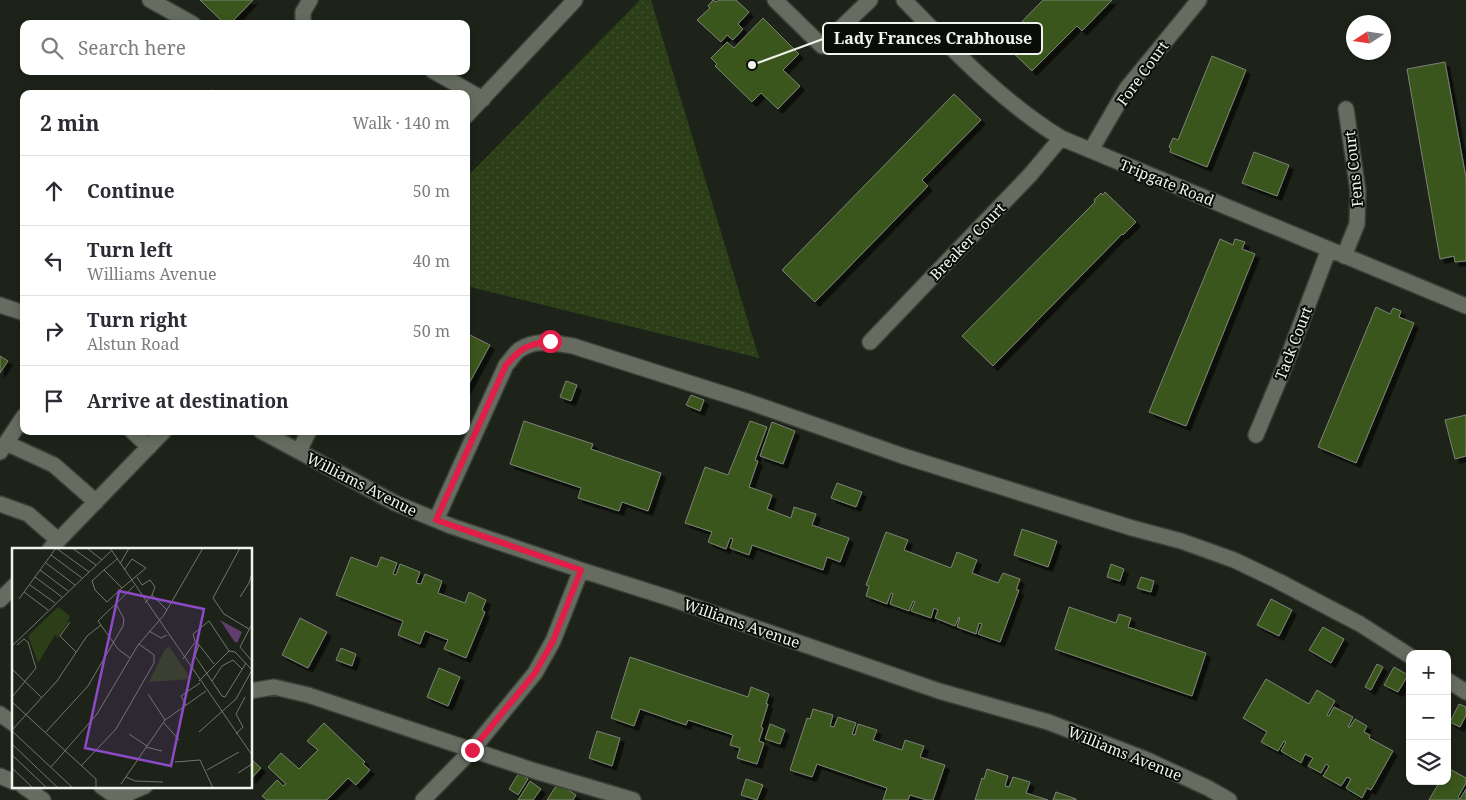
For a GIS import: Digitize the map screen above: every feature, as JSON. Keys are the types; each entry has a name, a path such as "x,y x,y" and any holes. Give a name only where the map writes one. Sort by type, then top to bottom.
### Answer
{"street":[{"path":"150,0 186,20"},
{"path":"303,20 303,12 310,0"},
{"path":"470,112 575,0"},
{"path":"775,0 822,46 870,0"},
{"name":"Tripgate Road","path":"904,0 969,66 1016,108 1061,138 1466,306"},
{"name":"Fore Court","path":"1091,150 1127,88 1199,0"},
{"path":"440,75 467,90"},
{"path":"470,92 483,99"},
{"name":"Fens Court","path":"1344,256 1358,224 1358,191 1346,109"},
{"name":"Breaker Court","path":"870,342 1030,175 1061,138"},
{"name":"Tack Court","path":"1256,435 1284,368 1329,249"},
{"path":"0,305 20,312"},
{"path":"436,520 506,365 519,350 534,344 550,341 574,346 749,402 903,456 1132,528 1181,541 1225,557 1278,581 1344,616 1406,654"},
{"path":"20,422 3,448 54,465 96,502"},
{"path":"136,435 149,447"},
{"path":"0,504 28,514 54,544 160,435"},
{"name":"Williams Avenue","path":"269,435 395,503 436,520 939,690 1048,722 1144,759 1208,788 1228,800"},
{"path":"299,451 307,435"},
{"path":"423,800 472,750 535,673 553,641 581,570"},
{"path":"0,600 12,588"},
{"path":"1451,683 1466,692"},
{"path":"252,690 274,687 308,695 535,771 634,800"},
{"path":"0,714 12,723"},
{"path":"0,776 12,781"},
{"path":"25,788 43,800"},
{"path":"104,788 125,798 142,788"}],"green space":[{"path":"640,0 651,0 759,358 470,287 470,174"}],"building":[{"path":"200,0 253,0 234,20 221,20"},
{"path":"713,0 716,2 719,0 736,0 749,12 738,24 743,29 733,40 727,35 721,42 697,20 710,8 708,6"},
{"path":"1043,0 1112,0 1082,31 1077,26 1032,71 1002,42"},
{"path":"763,18 799,54 783,70 800,86 778,109 761,93 752,102 715,66 717,64 711,58 727,42 734,48"},
{"path":"1212,56 1246,70 1207,167 1170,152 1171,148 1169,147 1173,138 1178,140"},
{"path":"1445,62 1466,178 1466,261 1455,262 1454,256 1440,259 1407,69"},
{"path":"954,94 981,120 922,180 928,186 815,302 782,270"},
{"path":"1254,152 1289,165 1277,196 1242,183"},
{"path":"1105,192 1136,222 993,366 962,336 1095,202 1094,200 1101,193 1103,195"},
{"path":"1220,239 1233,245 1235,239 1245,242 1242,249 1255,254 1186,426 1149,412"},
{"path":"1376,307 1390,314 1393,308 1401,311 1399,317 1414,323 1356,463 1318,447"},
{"path":"470,335 490,345 470,382"},
{"path":"0,356 8,361 0,373"},
{"path":"566,381 577,385 571,401 560,397"},
{"path":"691,395 704,400 700,411 686,405"},
{"path":"1466,415 1466,456 1455,459 1445,420"},
{"path":"524,421 593,444 591,449 661,473 648,511 622,502 619,511 578,498 581,488 510,464"},
{"path":"750,421 767,427 755,460 758,461 749,487 772,495 767,509 791,518 794,507 816,514 812,525 849,538 840,562 827,557 823,570 752,545 749,555 730,548 733,539 730,538 726,549 708,542 712,532 685,523 705,467 728,475"},
{"path":"772,422 795,431 783,464 760,456"},
{"path":"837,483 862,492 856,507 831,498"},
{"path":"1022,529 1057,541 1048,567 1014,555"},
{"path":"886,532 908,540 904,550 951,568 957,552 977,560 972,573 998,583 1003,573 1020,579 1016,590 1019,590 1000,642 978,634 982,624 979,623 976,634 957,627 959,617 955,626 935,618 938,610 934,608 931,618 911,611 915,602 913,601 909,611 890,604 893,594 891,593 887,604 866,596 869,586 866,585"},
{"path":"351,557 377,567 381,557 397,563 393,574 396,575 400,564 420,572 416,583 421,584 425,574 442,581 438,593 465,603 469,592 486,600 482,610 485,612 466,658 444,649 448,640 425,631 420,644 398,635 403,621 336,595"},
{"path":"1111,564 1124,569 1120,581 1107,577"},
{"path":"1141,577 1154,581 1151,592 1137,588"},
{"path":"1271,599 1292,610 1279,636 1257,625"},
{"path":"1069,607 1116,623 1119,614 1131,618 1128,627 1206,653 1192,696 1055,649"},
{"path":"300,618 327,632 308,668 282,655"},
{"path":"1323,627 1344,639 1331,663 1309,650"},
{"path":"341,648 356,654 352,666 336,660"},
{"path":"630,657 748,697 751,687 769,694 759,741 764,743 757,764 737,758 740,748 730,745 733,735 688,720 686,725 640,709 634,726 611,718"},
{"path":"1377,664 1383,667 1371,690 1365,687"},
{"path":"1394,667 1406,674 1406,678 1398,692 1384,685"},
{"path":"439,668 460,677 448,706 427,697"},
{"path":"1266,679 1309,704 1317,690 1335,701 1327,715 1329,716 1334,707 1353,717 1348,727 1350,727 1355,719 1367,726 1364,732 1370,735 1369,738 1393,751 1371,790 1367,788 1362,798 1346,788 1351,779 1347,777 1341,786 1323,776 1329,766 1326,764 1321,773 1308,766 1313,758 1305,754 1301,763 1281,751 1286,742 1284,741 1278,751 1261,742 1267,732 1243,718"},
{"path":"1459,704 1466,707 1466,715 1460,727 1451,722"},
{"path":"813,709 833,715 830,726 834,727 838,717 856,723 852,734 855,735 858,724 877,730 873,740 902,750 905,740 924,746 920,757 945,765 933,800 910,795 908,800 883,800 887,788 817,764 812,777 790,770 807,718 810,719"},
{"path":"324,723 365,762 363,764 370,770 356,785 348,778 327,800 267,800 262,796 277,780 283,786 286,784 268,767 281,753 299,769 318,750 307,741"},
{"path":"770,724 785,730 780,744 765,739"},
{"path":"597,731 620,738 612,766 589,758"},
{"path":"252,760 261,768 252,778"},
{"path":"987,769 1008,776 1005,786 1009,787 1013,777 1030,782 1026,793 1048,800 975,800"},
{"path":"1451,770 1466,778 1466,783 1458,797 1460,799 1466,789 1466,800 1429,800 1438,785 1451,785"},
{"path":"519,773 528,779 518,795 509,789"},
{"path":"746,779 763,785 757,800 741,795"},
{"path":"530,781 541,789 533,800 518,800"},
{"path":"558,783 576,795 573,800 547,800"},
{"path":"1056,792 1076,799 1076,800 1053,800"}],"place":[{"name":"Lady Frances Crabhouse","path":"752,65"}],"route":[{"path":"472,750 535,673 553,641 581,570 436,520 506,365 519,350 534,344 550,341"}]}
